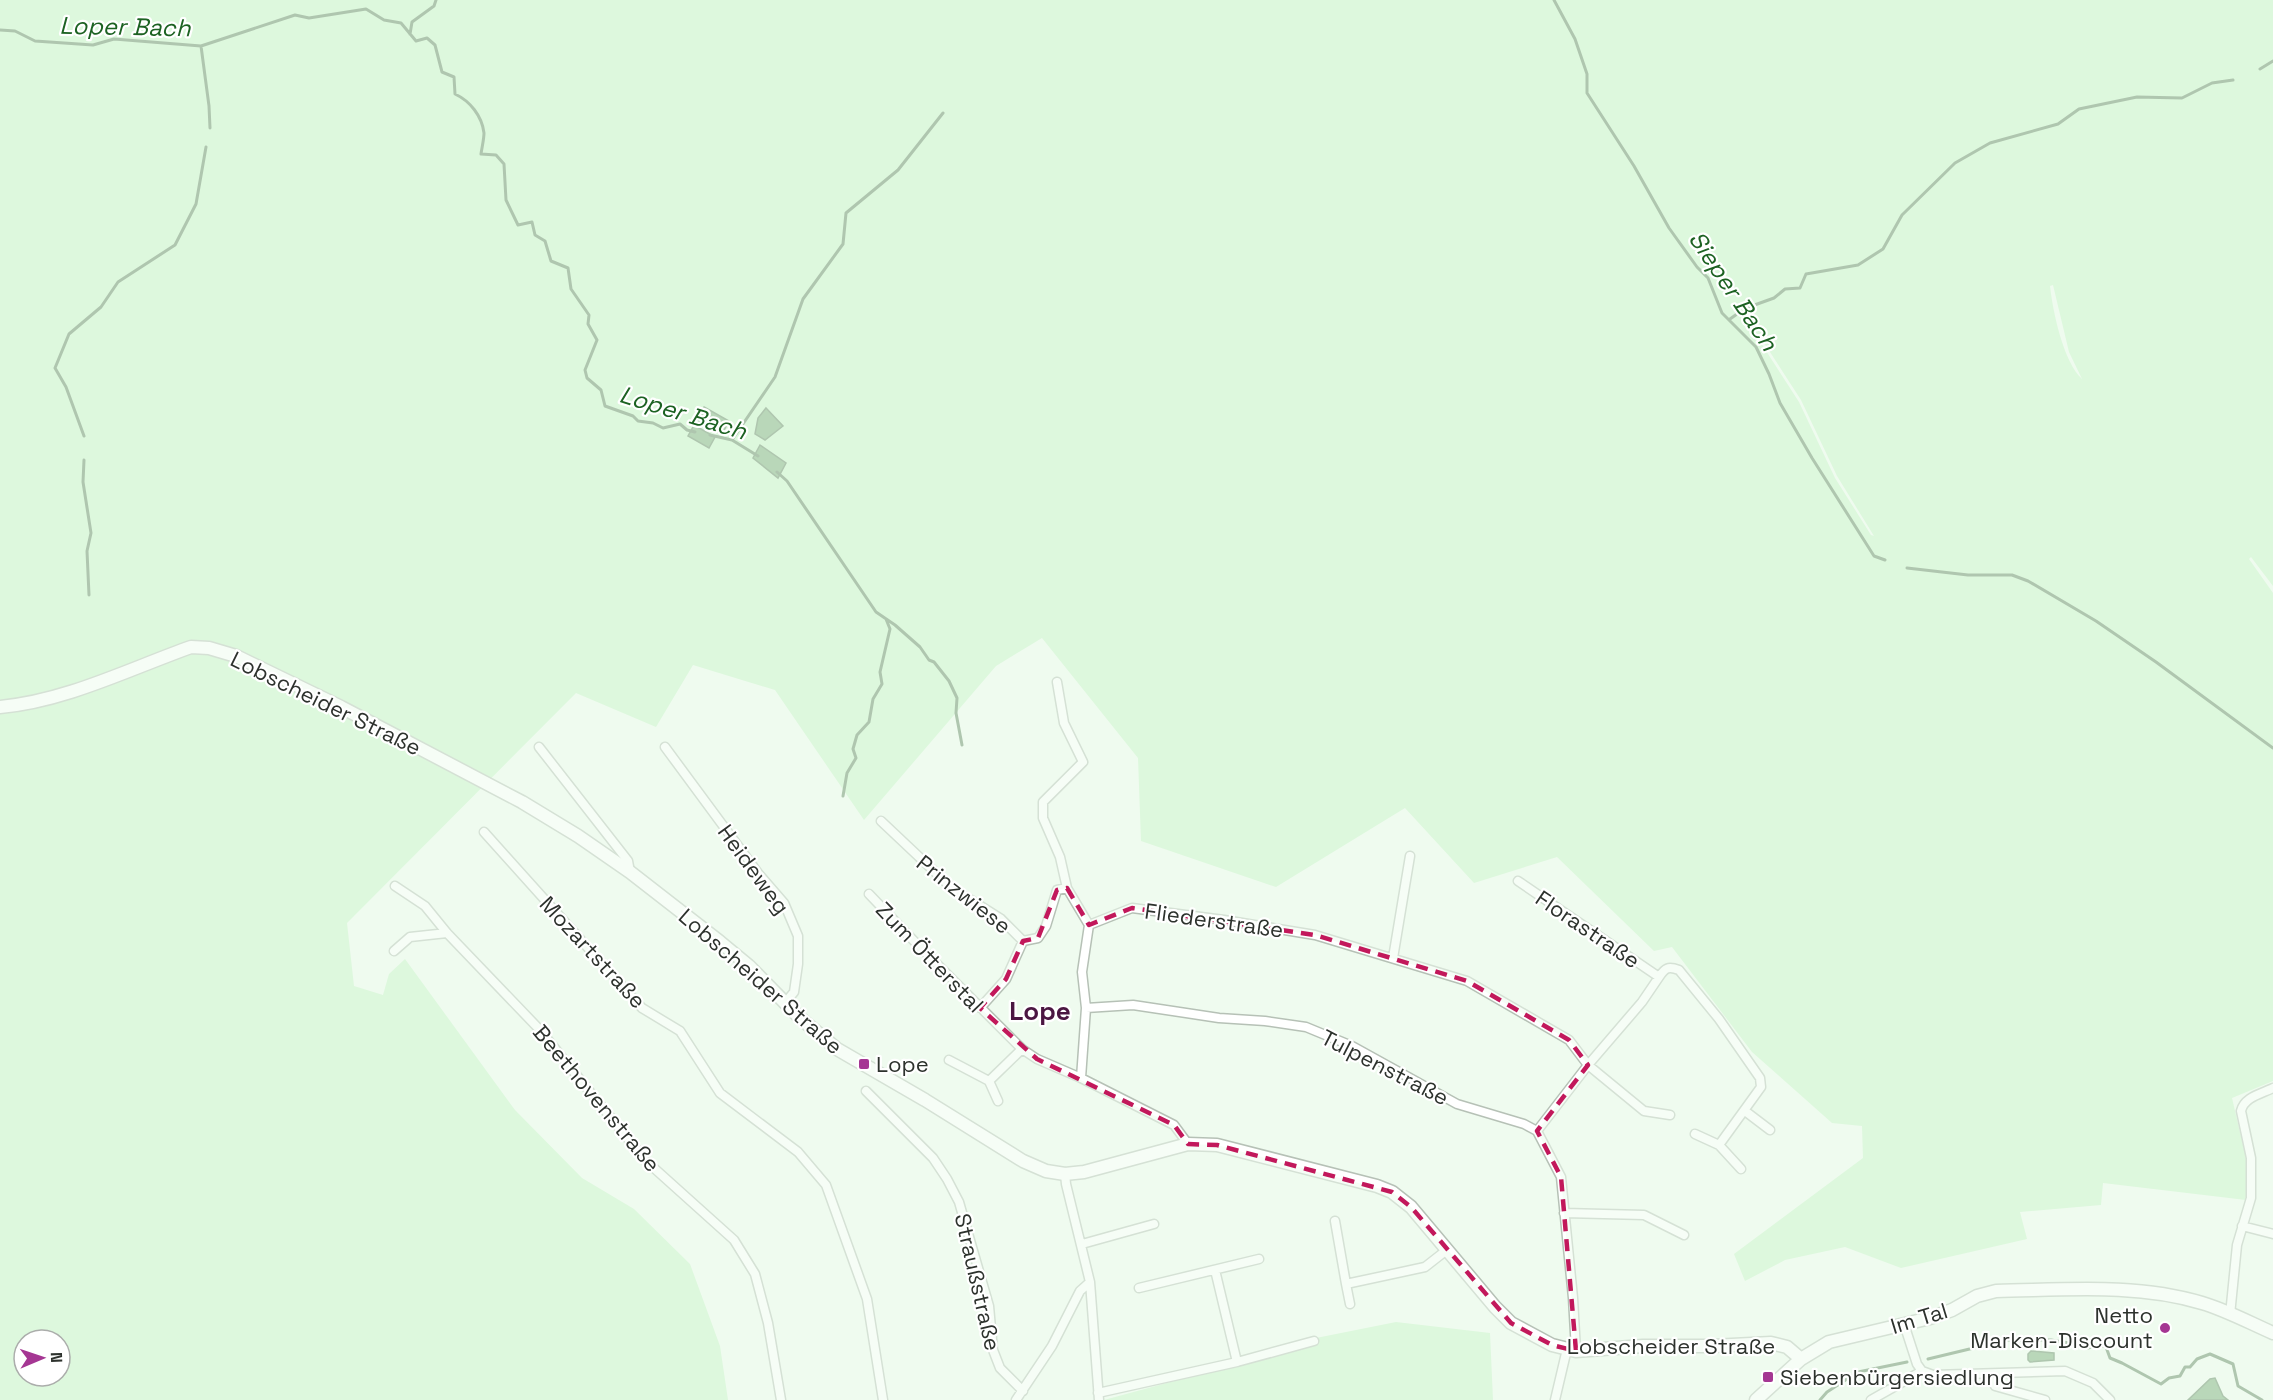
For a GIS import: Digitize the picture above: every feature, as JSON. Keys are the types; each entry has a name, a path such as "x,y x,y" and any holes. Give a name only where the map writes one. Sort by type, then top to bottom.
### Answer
{"street":[{"name":"Lobscheider Straße","path":"0,707 21,705 86,686 191,647 209,648 237,656 341,707 522,802 578,836 630,872 720,942 749,966 785,1003 837,1050 925,1100 1023,1161 1046,1171 1065,1174 1084,1172 1188,1144 1216,1145 1377,1186 1392,1192 1412,1207 1511,1323 1552,1345 1571,1350 1771,1343 1787,1347 1801,1359"},
{"path":"1057,682 1064,723 1083,762 1043,802 1043,818 1060,857 1067,888 1089,926 1082,972 1086,1008 1081,1078 1174,1125 1188,1144"},
{"name":"Lobscheider Straße","path":"539,747 628,861 630,872"},
{"name":"Heideweg","path":"665,747 784,903 798,936 798,964 794,992 785,1003"},
{"name":"Prinzwiese","path":"880,821 952,888 1001,919 1023,941"},
{"name":"Mozartstraße","path":"484,832 642,1008 680,1031 720,1093 798,1152 826,1185 867,1299 883,1400"},
{"path":"1393,958 1410,856"},
{"name":"Florastraße","path":"1518,881 1659,977"},
{"name":"Beethovenstraße","path":"396,886 424,906 540,1029 645,1160 734,1240 754,1274 768,1323 781,1400"},
{"path":"980,1008 1006,979 1023,941 1038,938 1046,926 1057,890 1067,888"},
{"name":"Zum Ötterstal","path":"869,894 1022,1049 1037,1059 1081,1078"},
{"name":"Fliederstraße","path":"1089,926 1132,908 1316,934 1467,981 1569,1040 1588,1065"},
{"path":"394,951 410,937 447,933"},
{"name":"Florastraße","path":"1537,1131 1588,1065 1642,1002 1665,969 1671,967 1679,970 1755,1068 1760,1078 1761,1088 1719,1145"},
{"name":"Tulpenstraße","path":"1086,1008 1133,1005 1219,1018 1306,1027 1352,1046 1457,1104 1524,1124 1537,1131"},
{"path":"989,1081 1022,1049"},
{"path":"949,1060 989,1081 998,1101"},
{"path":"1588,1065 1644,1111 1670,1115"},
{"path":"2230,1315 2237,1245 2251,1198 2251,1158 2241,1111 2242,1105 2247,1100 2273,1088"},
{"name":"Straußstraße","path":"866,1091 933,1158 951,1186 959,1202 989,1306 993,1350 1000,1368 1023,1390"},
{"path":"1745,1111 1770,1131"},
{"path":"1537,1131 1560,1177 1573,1298 1571,1350 1555,1400"},
{"path":"1695,1134 1719,1145 1741,1169"},
{"path":"1065,1174 1090,1282 1098,1396 1314,1341"},
{"path":"1564,1213 1644,1215 1684,1235"},
{"path":"1335,1221 1350,1304"},
{"path":"1082,1244 1154,1224"},
{"path":"2242,1226 2273,1234"},
{"path":"1346,1284 1425,1268 1448,1249"},
{"path":"1139,1288 1259,1258"},
{"path":"1215,1270 1237,1362"},
{"path":"1016,1400 1052,1346 1080,1290 1090,1282"},
{"name":"Im Tal","path":"1756,1400 1801,1359 1830,1342 1930,1318 1952,1310 1977,1296 1996,1291 2127,1290 2193,1301 2273,1334"},
{"path":"1904,1324 1917,1364 1922,1371 1933,1375 2065,1371 2093,1383 2110,1400"},
{"path":"1871,1400 1922,1371"},
{"path":"1989,1374 1995,1386 2044,1400"}],"highlighted area":[{"path":"1067,888 1089,925 1132,908 1315,935 1467,981 1569,1040 1588,1065 1537,1131 1561,1177 1576,1351 1552,1345 1511,1323 1411,1207 1392,1192 1217,1145 1188,1144 1174,1125 1037,1059 980,1008 1006,979 1023,941 1038,938 1057,890"}],"shaded area":[{"path":"0,0 2273,0 2273,586 2251,557 2249,559 2273,593 2273,1081 2232,1098 2246,1158 2246,1200 2103,1183 2101,1205 2020,1212 2027,1239 1901,1268 1845,1247 1785,1260 1745,1281 1734,1254 1863,1158 1862,1126 1832,1123 1752,1052 1672,947 1654,951 1557,857 1474,883 1405,808 1276,887 1141,841 1138,758 1042,638 996,666 864,820 775,690 693,665 656,727 576,693 347,923 354,986 383,995 389,974 405,959 515,1110 582,1178 634,1209 690,1264 720,1346 728,1400 0,1400","holes":["2053,285 2069,352 2082,379 2075,371 2064,349 2051,297 2050,286","1759,335 1801,400 1837,476 1874,536 1871,535 1835,478 1799,402 1757,337"]},
{"path":"704,407 729,421 722,434 697,420"},
{"path":"766,408 783,426 765,440 755,434 758,418"},
{"path":"694,425 715,437 709,448 688,436"},
{"path":"760,445 786,463 778,478 753,458"},
{"path":"1396,1322 1490,1333 1493,1400 1104,1400 1237,1364 1316,1338"},
{"path":"2031,1351 2054,1353 2054,1360 2030,1362 2028,1354"},
{"path":"2215,1378 2223,1396 2228,1400 2188,1400 2210,1379"}],"waterway":[{"path":"410,34 412,22 434,6 436,0"},
{"name":"Sieper Bach","path":"1554,0 1575,39 1587,74 1587,93 1634,166 1669,228 1697,267 1708,278 1722,313 1756,347 1780,403 1874,556 1885,560"},
{"name":"Loper Bach","path":"0,30 15,31 35,41 93,45 114,39 201,46 295,15 309,18 366,9 384,20 401,23 416,41 427,38 435,45 442,72 454,77 455,94 470,105 481,121 484,133 481,154 496,155 504,164 506,200 518,225 532,222 535,235 545,241 551,261 568,268 571,289 589,315 588,324 597,340 585,370 587,378 601,390 605,406 633,416 638,421 653,423 663,428 680,424 687,430 695,432"},
{"path":"201,46 210,128"},
{"path":"2260,69 2273,61"},
{"path":"1749,307 1774,298 1785,289 1800,288 1806,274 1858,265 1883,249 1902,215 1955,163 1990,143 2058,124 2079,109 2137,97 2182,98 2212,83 2233,80"},
{"path":"732,440 775,377 803,299 843,244 846,213 898,170 943,113"},
{"path":"84,436 66,387 55,368 69,334 101,307 118,282 175,245 196,204 206,147"},
{"path":"1730,319 1737,314"},
{"name":"Loper Bach","path":"710,435 732,440 758,456"},
{"path":"84,460 83,482 91,533 87,551 89,595"},
{"name":"Loper Bach","path":"777,472 787,481 876,612 920,647 949,681 957,698 956,713 962,745"},
{"path":"1907,568 1968,575 2012,575 2028,581 2096,621 2273,748"},
{"path":"843,796 847,773 856,758 853,749 857,735 869,722 873,699 882,684 880,672 890,629 886,619"},
{"path":"1928,1359 2007,1340 2051,1340 2088,1348 2100,1345 2106,1347 2110,1358 2161,1384 2169,1378 2180,1376 2185,1367 2190,1367 2197,1359 2210,1354 2233,1364 2238,1386 2262,1400"},
{"path":"1820,1400 1827,1392 1858,1372 1907,1362"}],"place":[{"name":"Lope","path":"864,1064"},
{"name":"Netto Marken-Discount","path":"2165,1328"},
{"name":"Siebenbürgersiedlung","path":"1768,1377"}],"district":[{"name":"Lope","path":"1040,1011"}]}
